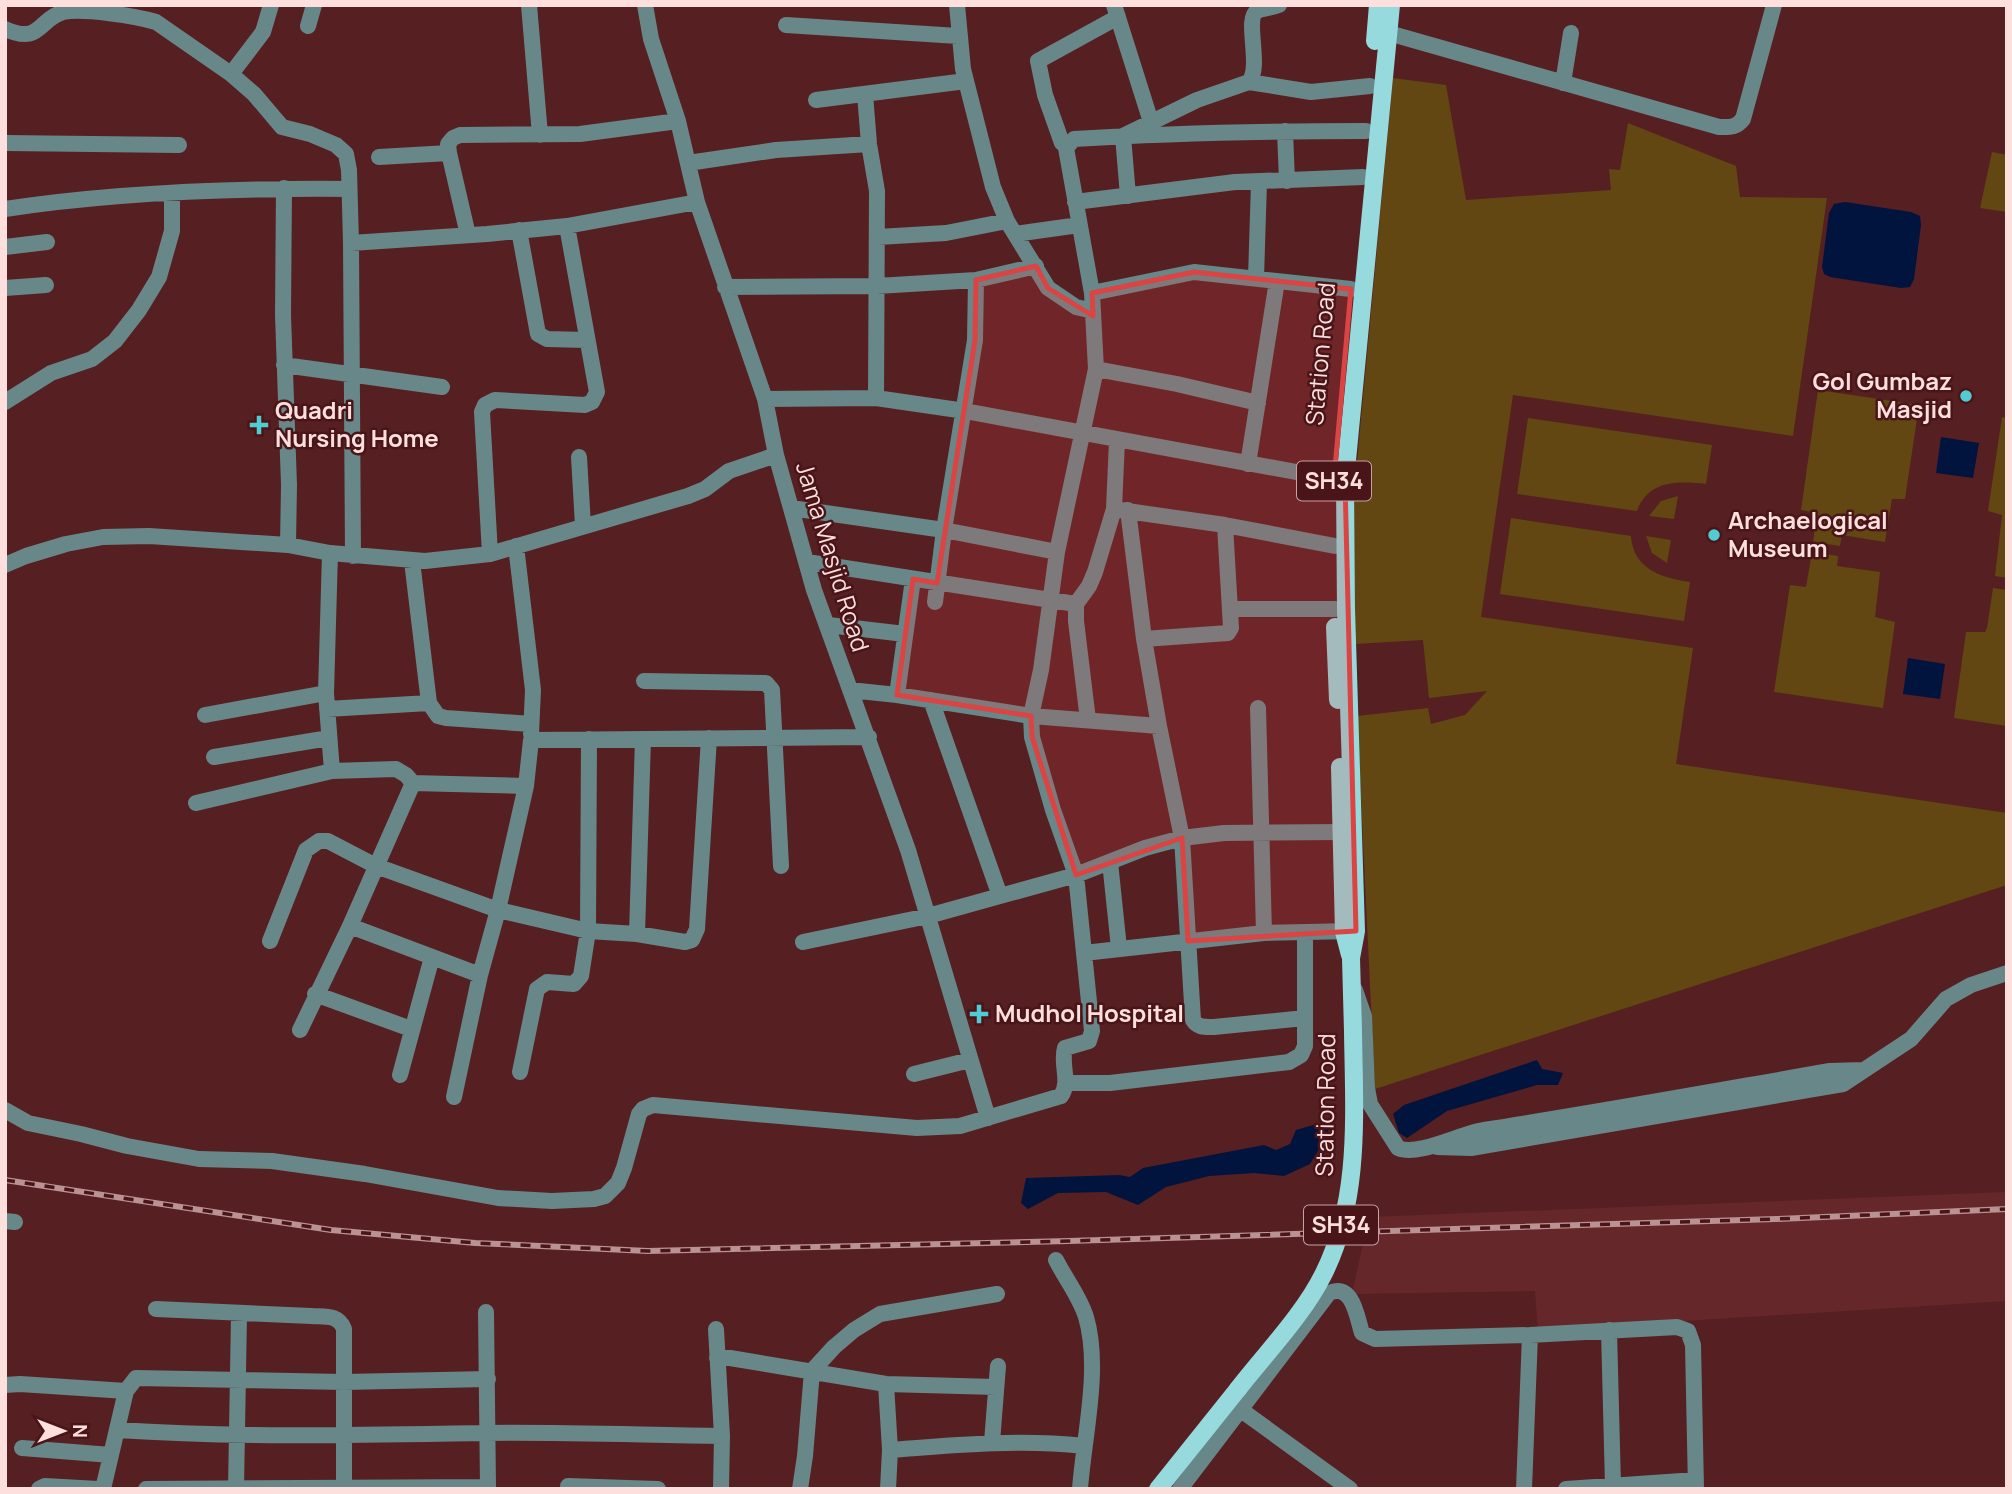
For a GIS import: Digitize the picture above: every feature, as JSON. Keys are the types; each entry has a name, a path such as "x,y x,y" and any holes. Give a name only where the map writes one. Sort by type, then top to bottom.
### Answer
{"main road":[{"name":"Station Road","path":"1350,932 1342,832 1335,546 1382,31 1378,5"},
{"name":"Station Road","path":"1158,1489 1296,1316 1323,1275 1336,1242 1349,1191 1354,1135 1353,1031 1346,609 1340,480 1351,289 1370,86 1382,31 1391,5"}],"street":[{"path":"231,74 263,32 271,5"},
{"path":"308,26 314,5"},
{"path":"529,5 540,135"},
{"name":"Jama Masjid Road","path":"645,5 652,38 678,121 697,202 765,399 776,454 807,562 850,691 908,850 988,1118"},
{"path":"957,5 958,36 966,81 993,187 1011,228 1048,288 1062,300 1093,311"},
{"path":"1249,82 1255,72 1252,18 1258,11 1279,5"},
{"path":"1382,31 1719,127 1732,127 1743,119 1774,5"},
{"path":"5,29 26,34 38,31 56,15 75,11 156,22 231,74 254,94 282,127 328,141 346,154 351,243 353,556"},
{"path":"1062,143 1045,95 1038,61 1116,11 1151,122"},
{"path":"786,25 958,36"},
{"path":"1563,83 1571,33"},
{"path":"816,100 966,81"},
{"path":"1123,136 1197,100 1249,82 1311,92 1370,86"},
{"path":"865,94 869,144 877,191 876,398"},
{"path":"468,235 449,153 448,144 453,138 460,135 580,134 678,121"},
{"path":"1285,131 1287,181"},
{"path":"5,1110 28,1124 199,1159 272,1161 365,1174 498,1198 552,1201 605,1196 618,1183 639,1114 653,1105 917,1128 960,1126 1060,1096 1066,1083 1063,1053 1065,1048 1089,1041 1092,1037 1076,875 1053,810 1032,737 1031,716 1041,670 1057,552 1096,369 1092,293 1066,156 1068,143 1073,139 1123,136 1366,131"},
{"path":"1123,136 1128,196"},
{"path":"5,143 179,145"},
{"path":"688,163 776,150 869,144"},
{"path":"379,157 449,153"},
{"path":"1075,202 1236,182 1363,177"},
{"path":"1256,278 1259,182"},
{"path":"5,209 52,202 172,194 284,188 349,189"},
{"path":"284,188 288,545"},
{"path":"5,402 51,373 92,359 115,341 139,310 159,277 171,239 172,194"},
{"path":"351,243 567,226 697,202"},
{"path":"878,237 1079,225"},
{"path":"490,554 482,412 485,405 495,400 585,405 592,402 597,392 567,226"},
{"path":"519,230 538,334 547,339 586,340"},
{"path":"5,247 47,242"},
{"path":"725,287 877,286 976,280 1035,266"},
{"path":"1092,293 1194,272 1351,289"},
{"path":"935,602 975,340 976,280"},
{"path":"1248,464 1277,281"},
{"path":"5,288 46,285"},
{"path":"284,365 442,387"},
{"path":"1096,369 1177,383 1258,403"},
{"path":"765,399 876,398 965,411 1340,480"},
{"path":"1117,440 1121,510 1159,726 1182,838 1193,1020 1196,1025 1214,1027 1305,1018"},
{"path":"5,565 66,544 103,537 149,536 288,545 353,556 412,561 490,554 688,496 705,489 729,471 776,454"},
{"path":"579,457 583,526"},
{"path":"792,508 944,530 1057,552"},
{"path":"1121,510 1225,525 1335,546"},
{"path":"1084,715 1076,604 1092,579 1121,510"},
{"path":"1144,639 1228,633 1232,622 1225,525"},
{"path":"454,1097 480,975 498,910 526,786 533,690 516,546"},
{"path":"5,551 26,556"},
{"path":"330,553 326,701 332,771"},
{"path":"412,561 429,703 438,716 589,739 869,737"},
{"path":"807,562 1076,604"},
{"path":"897,695 913,579"},
{"path":"1231,609 1335,609"},
{"path":"828,625 905,634"},
{"path":"644,681 766,683 772,690 781,866"},
{"path":"850,691 897,695 1031,716 1084,715 1159,726"},
{"path":"205,715 326,701 429,703"},
{"path":"932,701 1000,896"},
{"path":"1258,708 1264,933"},
{"path":"214,757 329,738"},
{"path":"270,941 306,850 310,844 318,841 328,841 376,866 498,910 588,931 637,934 685,942 692,940 695,936 709,738"},
{"path":"520,1072 537,989 547,982 574,984 581,976 588,931 589,739"},
{"path":"637,934 643,739"},
{"path":"196,803 332,771 396,769 413,783 526,786"},
{"path":"300,1030 350,926 413,783"},
{"path":"803,942 928,916 1076,875 1145,848 1182,838 1224,833 1342,832"},
{"path":"1110,862 1119,948"},
{"path":"350,926 480,975"},
{"path":"1066,1083 1110,1083 1289,1062 1301,1055 1305,1046 1305,932"},
{"path":"1084,953 1264,933 1350,932"},
{"path":"400,1076 432,957"},
{"path":"1351,981 1364,1016 1370,1104 1398,1148 1410,1150 1427,1146 1471,1148 1843,1084 1911,1039 1946,999 1971,985 2007,972"},
{"path":"315,994 411,1029"},
{"path":"914,1074 970,1060"},
{"path":"1056,1259 1085,1314 1091,1340 1093,1371 1080,1489"},
{"path":"1180,1489 1329,1293 1335,1290 1341,1291 1349,1298 1357,1311 1362,1333 1368,1337 1386,1340 1677,1326 1688,1331 1693,1345 1696,1484 1566,1489"},
{"path":"800,1489 811,1371 854,1330 880,1314 997,1294"},
{"path":"156,1310 337,1318 344,1329 344,1488"},
{"path":"146,1489 488,1488 486,1312"},
{"path":"236,1488 239,1314"},
{"path":"716,1329 722,1436 721,1489"},
{"path":"1609,1330 1614,1486"},
{"path":"1524,1489 1530,1335"},
{"path":"717,1358 886,1384 996,1387"},
{"path":"992,1441 998,1366"},
{"path":"38,1489 45,1486 101,1489 126,1391 136,1378 344,1382 488,1379"},
{"path":"886,1384 890,1450 888,1489"},
{"path":"5,1385 126,1391"},
{"path":"1241,1410 1350,1489"},
{"path":"117,1430 344,1436 486,1433 722,1436"},
{"path":"890,1450 992,1441 1084,1446"},
{"path":"22,1448 111,1455"},
{"path":"568,1486 659,1489"}],"highlighted area":[{"path":"1036,266 1048,288 1093,316 1092,293 1194,272 1351,289 1334,479 1345,481 1356,931 1188,941 1182,838 1076,875 1032,737 1031,716 897,695 913,579 937,583 975,340 976,280"}],"shaded area":[{"path":"1393,78 1446,85 1466,200 1611,190 1609,169 1620,170 1628,123 1736,166 1740,197 1827,198 1793,436 1513,395 1481,617 1693,648 1676,764 2007,813 2007,885 1375,1089 1357,716 1428,708 1431,724 1465,715 1487,691 1429,698 1423,640 1355,644 1354,494"},
{"path":"1992,152 2007,155 2007,212 1980,208"},
{"path":"1818,390 1919,405 1905,499 1892,499 1885,542 1842,535 1840,546 1813,542 1817,513 1801,510"},
{"path":"2002,417 2007,418 2007,578 1995,576 2002,515 1988,511"},
{"path":"1528,418 1712,445 1706,484 1675,483 1656,488 1648,493 1637,511 1517,494"},
{"path":"1678,496 1674,519 1649,516 1661,501"},
{"path":"1511,518 1631,536 1637,557 1643,564 1669,578 1690,582 1684,621 1500,594"},
{"path":"1646,536 1671,540 1667,563 1652,553"},
{"path":"1812,552 1838,556 1837,566 1880,572 1875,617 1895,622 1883,708 1774,692 1790,585 1806,587"},
{"path":"1993,588 2007,590 2007,726 1954,718 1966,632 1985,632"},
{"path":"2007,1192 2007,1301 1538,1330 1535,1291 1352,1294 1369,1217"}],"water":[{"path":"1845,202 1911,212 1920,216 1914,279 1910,287 1901,288 1824,274 1822,267 1829,213 1834,204"},
{"path":"1941,437 1979,443 1973,478 1936,473"},
{"path":"1908,658 1945,664 1940,699 1903,694"},
{"path":"1537,1060 1542,1069 1563,1073 1558,1085 1537,1085 1447,1111 1407,1138 1399,1133 1393,1114 1404,1105"},
{"path":"1331,1120 1327,1136 1310,1164 1284,1176 1254,1173 1209,1176 1166,1187 1138,1205 1106,1192 1058,1193 1028,1209 1021,1203 1026,1178 1119,1175 1130,1177 1143,1168 1264,1145 1276,1150 1290,1144 1296,1130"}],"railway":[{"path":"5,1180 331,1230 475,1243 648,1251 1069,1241 1776,1219 2007,1209"}],"place":[{"name":"Gol Gumbaz Masjid","path":"1966,396"},
{"name":"Quadri Nursing Home","path":"259,425"},
{"name":"Archaelogical Museum","path":"1714,535"},
{"name":"Mudhol Hospital","path":"979,1014"}]}
